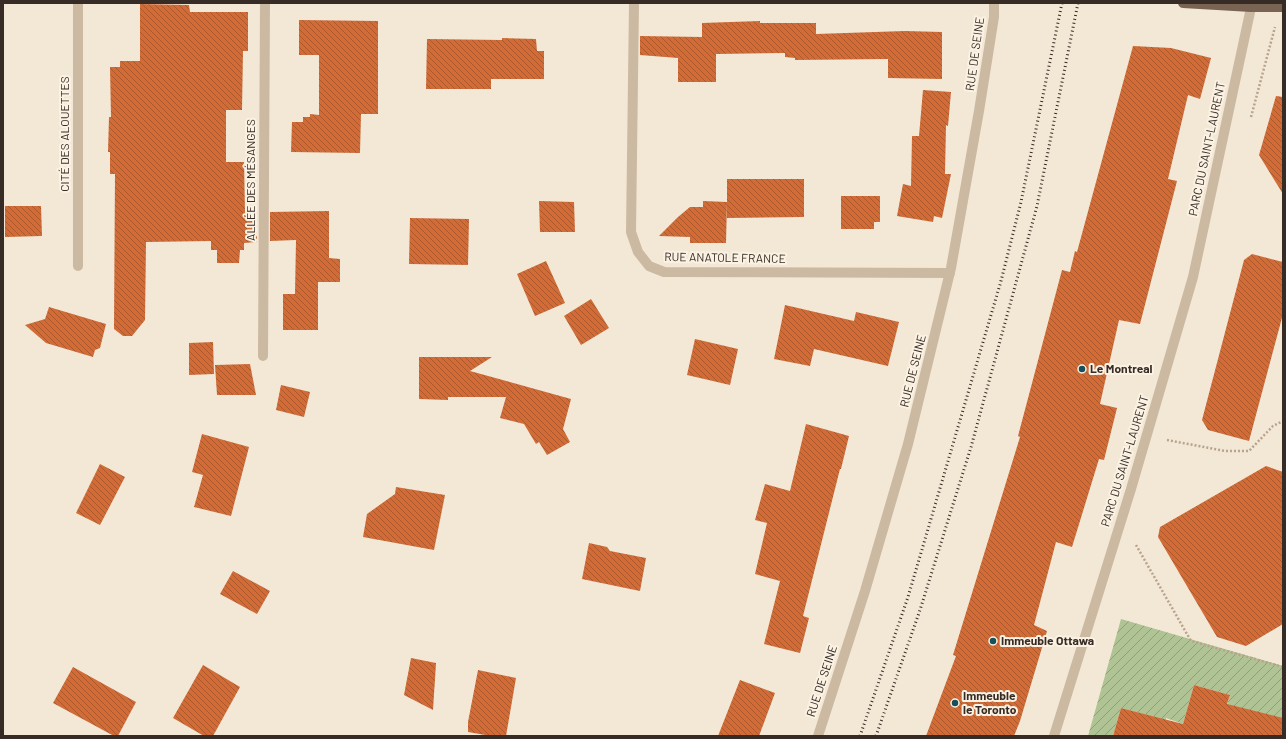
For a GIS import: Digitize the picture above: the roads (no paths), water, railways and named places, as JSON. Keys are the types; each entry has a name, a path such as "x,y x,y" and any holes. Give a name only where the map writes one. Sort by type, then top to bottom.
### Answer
{"main road":[{"path":"1183,3 1283,7"}],"street":[{"name":"CITÉ DES ALOUETTES","path":"78,3 78,266"},
{"name":"ALLÉE DES MÉSANGES","path":"263,356 265,3"},
{"name":"RUE ANATOLE FRANCE","path":"634,3 631,232 638,252 649,266 664,272 950,273"},
{"name":"RUE DE SEINE","path":"818,736 865,591 908,444 950,273 979,111 994,17 994,3"},
{"name":"PARC DU SAINT-LAURENT","path":"1054,736 1133,481 1193,277 1251,5"}],"railway":[{"path":"860,736 908,597 1001,281 1021,202 1062,3"},
{"path":"876,736 920,610 971,447 1037,206 1078,3"}],"place":[{"name":"Le Montreal","path":"1082,369"},
{"name":"Immeuble Ottawa","path":"993,641"},
{"name":"Immeuble le Toronto","path":"955,703"}]}
